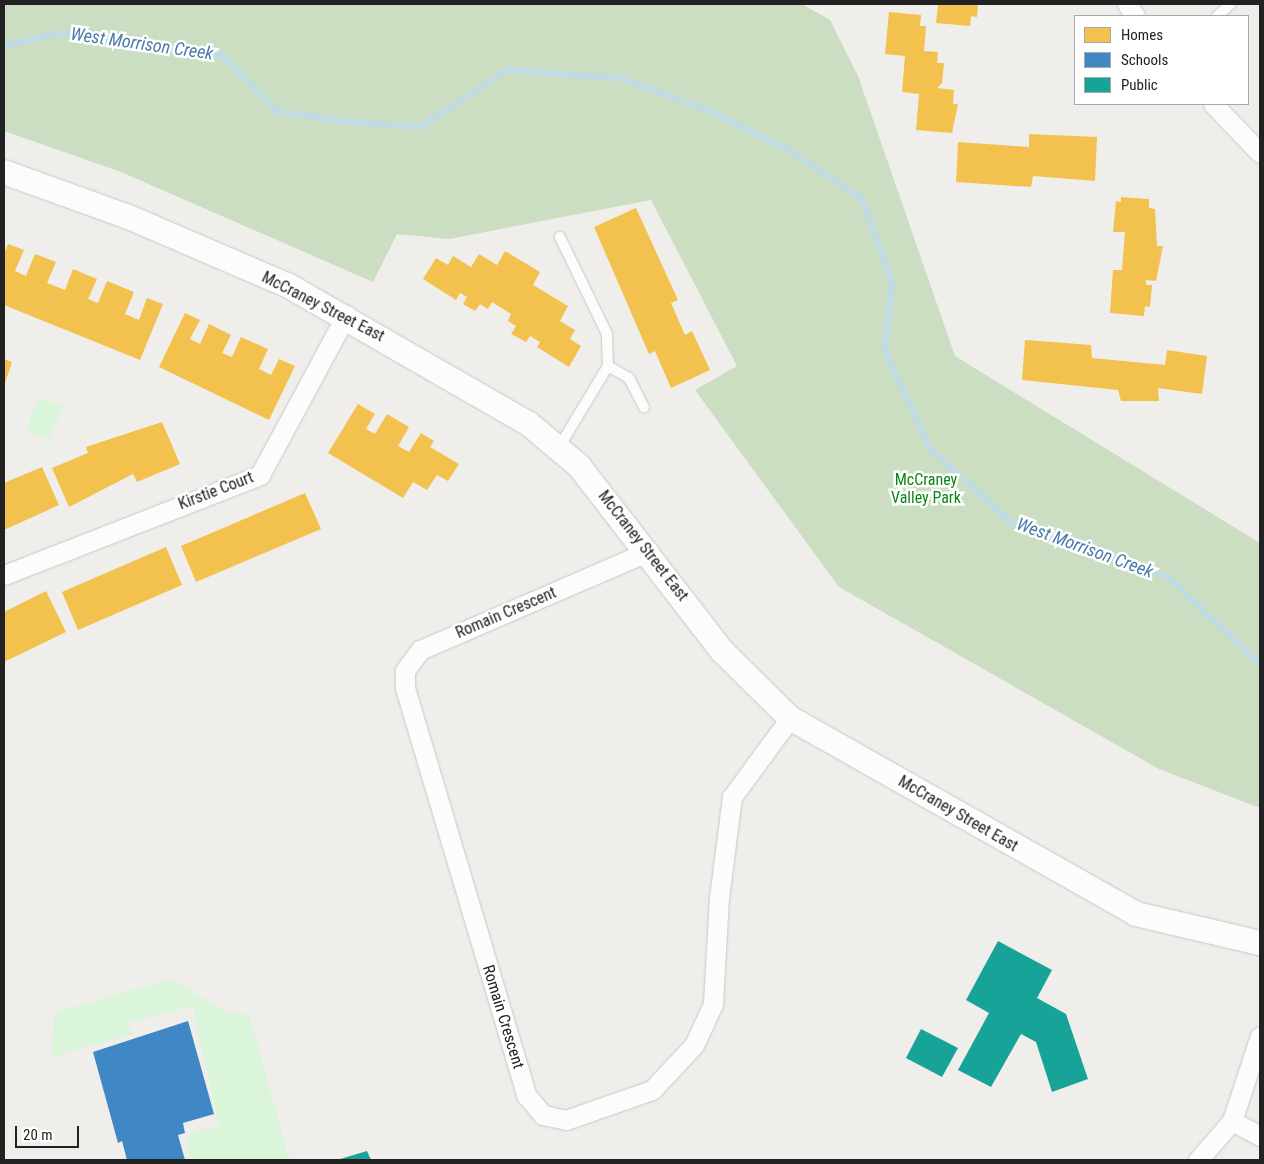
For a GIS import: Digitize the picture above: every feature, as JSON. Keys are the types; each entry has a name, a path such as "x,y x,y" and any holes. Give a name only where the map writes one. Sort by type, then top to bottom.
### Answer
{"street":[{"path":"1127,4 1135,15"},
{"path":"1214,105 1260,153"},
{"name":"McCraney Street East","path":"4,172 130,218 346,315 530,424 579,466 649,552 722,652 790,718 1136,914 1260,943"},
{"name":"Kirstie Court","path":"4,575 260,475 346,315"},
{"name":"Romain Crescent","path":"649,552 420,650 405,671 405,688 527,1096 543,1115 566,1120 652,1090 694,1045 713,1004 719,898 732,798 790,718"},
{"path":"1198,1160 1232,1121 1260,1036"},
{"path":"1232,1121 1260,1136"}],"lane":[{"path":"1218,15 1231,4"},
{"path":"558,448 608,366 607,334 560,238"},
{"path":"608,366 629,378 644,407"}],"green space":[{"name":"McCraney Valley Park","path":"4,4 802,4 830,20 858,76 955,356 1260,543 1260,808 1159,769 839,587 695,390 737,366 651,200 449,239 397,234 373,282 121,172 4,131"},
{"path":"39,397 63,406 49,440 26,430"},
{"path":"172,979 225,1011 249,1015 290,1160 191,1160 186,1141 191,1133 219,1125 192,1006 127,1023 133,1034 52,1057 54,1012"}],"building: Homes":[{"path":"938,4 978,4 977,17 971,16 970,26 936,23"},
{"path":"889,12 921,15 920,26 926,26 924,51 938,52 937,63 944,63 942,83 937,88 954,90 953,104 958,104 952,133 916,130 919,94 902,92 905,56 885,54"},
{"path":"1029,134 1097,137 1095,181 1033,176 1031,187 956,182 958,142 1029,147"},
{"path":"1121,197 1149,199 1149,208 1155,209 1157,246 1163,246 1156,281 1146,280 1146,285 1152,285 1150,307 1145,306 1144,316 1110,313 1113,270 1122,270 1125,232 1113,232 1116,201 1121,202"},
{"path":"636,208 678,300 671,303 685,335 692,331 710,370 671,388 655,351 649,354 594,227"},
{"path":"8,244 24,250 15,271 26,276 35,254 56,262 47,283 65,290 73,269 97,279 88,299 98,303 107,281 134,292 125,314 139,320 147,298 163,304 140,360 4,305 4,254"},
{"path":"505,251 540,272 533,285 568,306 560,321 575,330 570,339 581,346 569,367 537,347 540,342 530,336 526,342 511,334 516,326 508,321 511,314 492,302 488,309 480,304 475,311 463,304 467,297 460,293 456,300 423,279 436,258 448,265 453,256 471,267 479,254 497,265"},
{"path":"185,313 200,320 190,339 200,344 209,324 231,335 222,353 232,357 241,337 268,349 259,369 271,375 279,359 295,366 269,420 159,367"},
{"path":"1025,340 1091,345 1092,358 1165,365 1167,350 1207,356 1202,394 1158,388 1159,401 1121,401 1118,390 1022,380"},
{"path":"4,359 12,362 4,386"},
{"path":"358,404 375,414 366,429 375,434 387,414 409,427 398,446 409,452 421,433 434,441 430,447 459,464 448,481 437,475 427,490 413,482 403,498 328,453"},
{"path":"162,422 180,464 137,482 133,474 69,507 52,468 88,453 86,447"},
{"path":"42,467 59,505 4,530 4,483"},
{"path":"305,493 321,529 196,582 181,546"},
{"path":"166,547 182,585 78,630 62,592"},
{"path":"46,591 66,632 4,662 4,612"}],"building: Schools":[{"path":"188,1021 214,1114 183,1123 185,1133 178,1135 185,1160 127,1160 122,1141 118,1143 93,1052"}],"building: Public":[{"path":"998,941 1052,970 1037,998 1066,1014 1088,1079 1052,1092 1036,1042 1021,1034 991,1087 958,1070 989,1013 966,1000"},
{"path":"921,1029 958,1048 942,1077 906,1058"},
{"path":"367,1151 371,1160 337,1160"}],"waterway":[{"name":"West Morrison Creek","path":"4,46 61,33 221,55 276,111 341,121 420,127 507,70 619,78 713,112 785,148 862,199 892,282 885,351 930,449 1012,523 1168,577 1260,664"}]}
